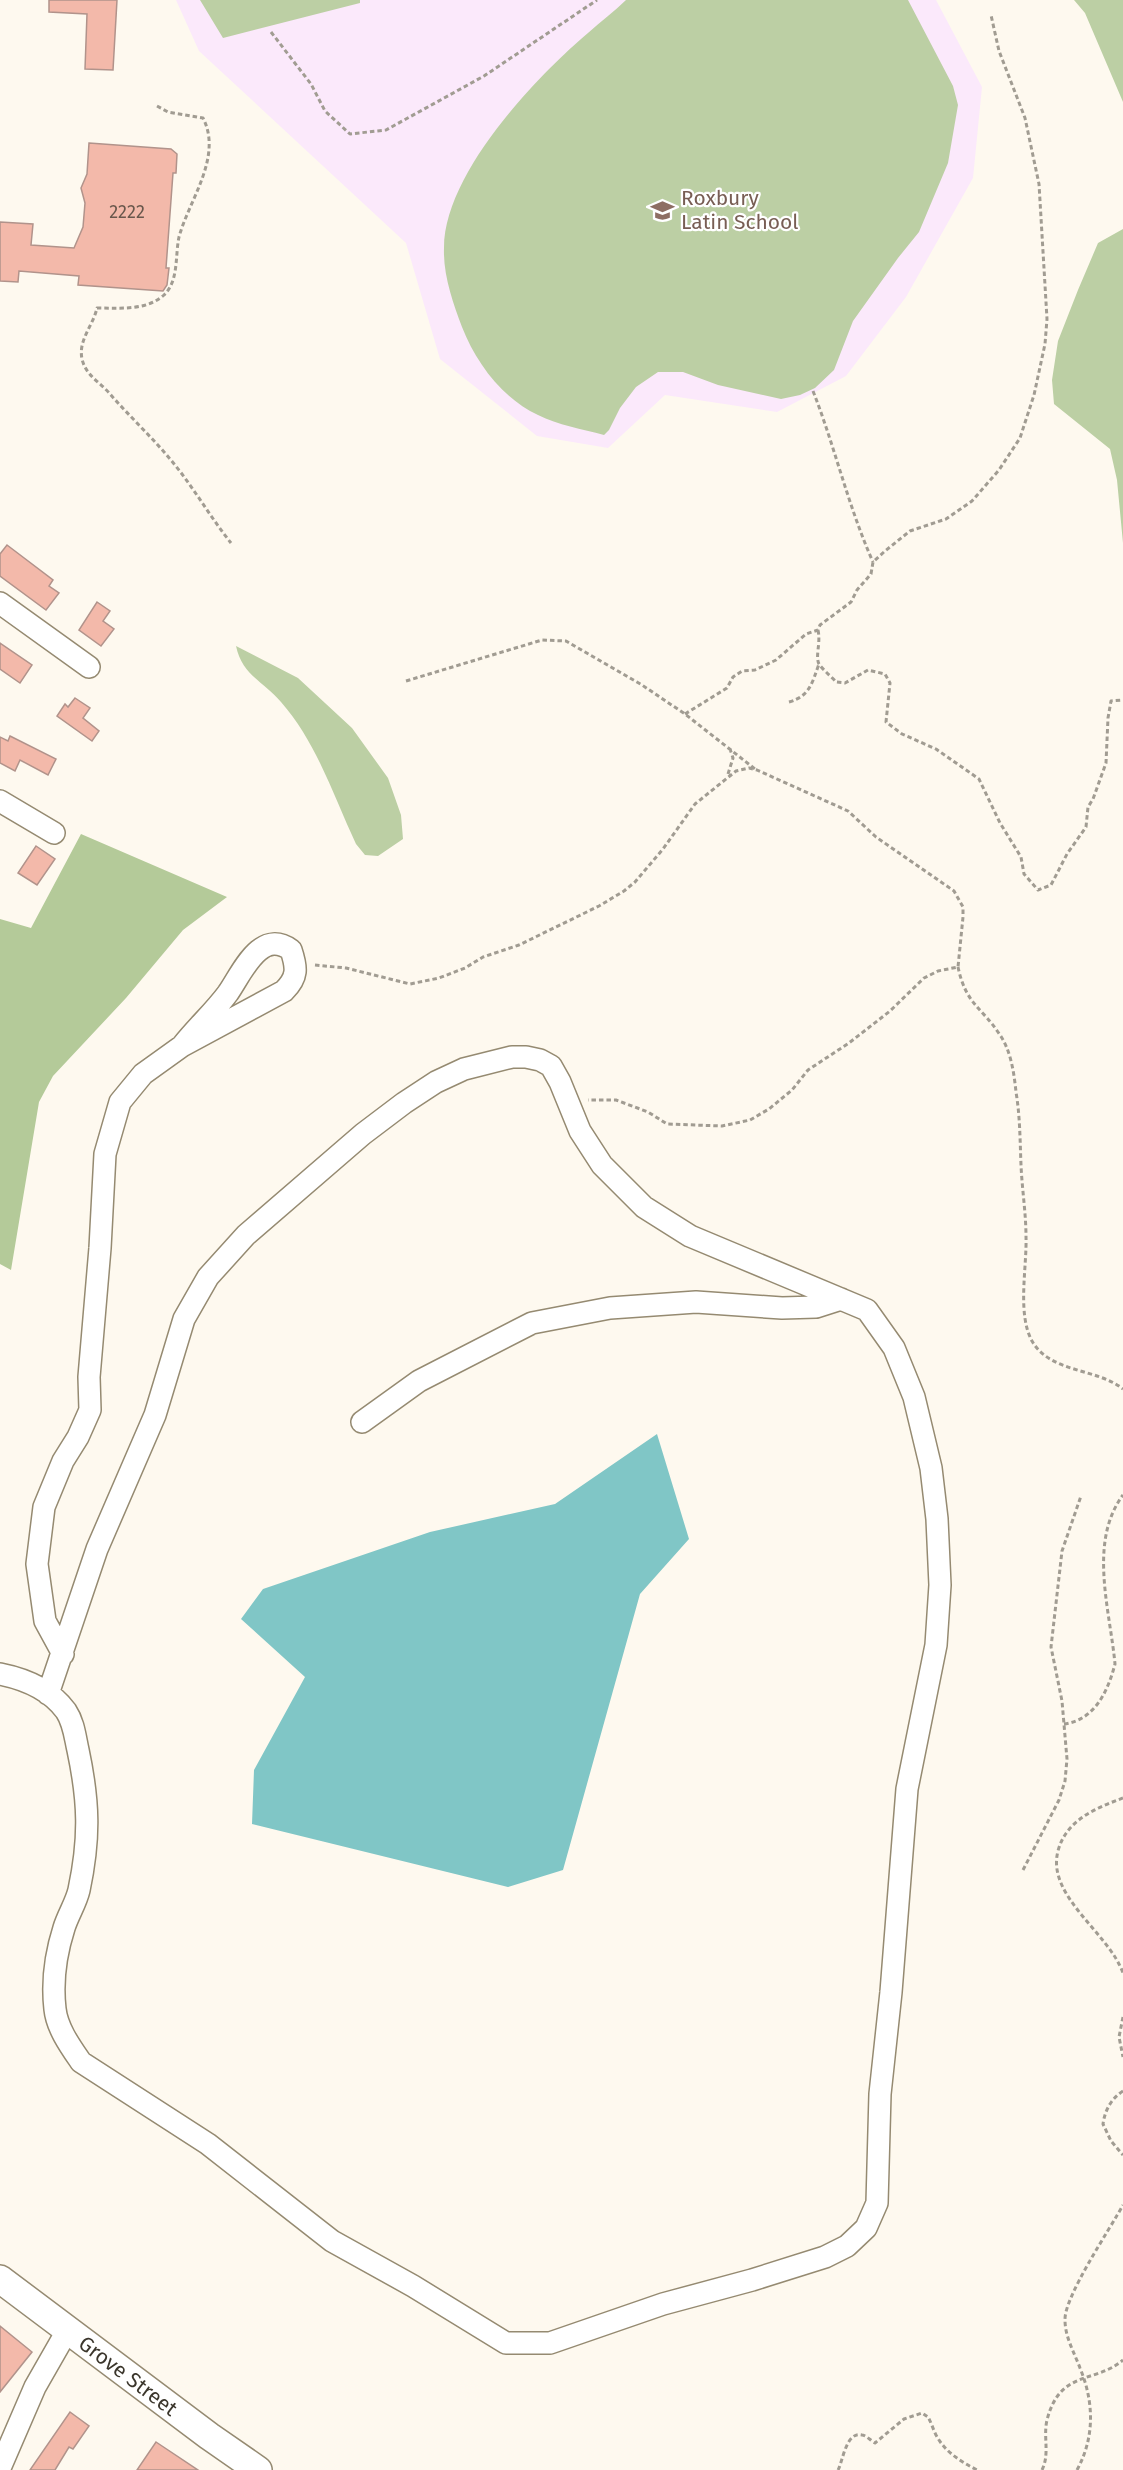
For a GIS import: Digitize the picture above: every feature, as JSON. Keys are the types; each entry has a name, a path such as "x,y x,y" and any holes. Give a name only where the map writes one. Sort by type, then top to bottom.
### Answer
{"main road":[{"name":"Grove Street","path":"0,2279 67,2331 258,2470"}],"street":[{"path":"0,603 89,667"},
{"path":"0,801 54,833"},
{"path":"63,1654 45,1622 37,1564 44,1507 63,1461 78,1437 90,1410 89,1377 105,1154 120,1102 143,1074 182,1046 284,991 294,981 297,972 291,950 277,943 266,946 253,955 240,970 228,992 182,1046"},
{"path":"0,1674 29,1681 48,1694 67,1713 74,1728 88,1805 87,1847 78,1894 64,1928 55,1970 55,2011 67,2042 81,2062 208,2144 332,2241 413,2286 506,2343 549,2343 663,2304 825,2257 847,2246 866,2228 877,2203 880,2094 891,1992 907,1789 936,1645 940,1585 937,1519 931,1468 914,1398 894,1348 867,1310 690,1236 644,1207 602,1165 580,1131 551,1066 540,1060 512,1057 465,1069 436,1082 404,1102 354,1142 239,1243 208,1277 184,1319 155,1415 97,1549 48,1694"},
{"path":"362,1422 418,1381 532,1323 609,1308 696,1302 782,1308 816,1306 841,1299"},
{"path":"0,2468 35,2387 67,2331"}],"path":[{"path":"271,32 311,84 325,111 350,134 386,130 484,76 597,0"},
{"path":"873,562 910,531 946,519 972,501 999,470 1020,438 1034,395 1045,344 1047,319 1039,184 1025,118 999,51 991,15"},
{"path":"157,106 168,112 203,118 208,135 204,175 179,238 173,280 165,294 143,306 98,308 95,320 82,340 82,356 86,370 92,378 106,390 174,464 231,543"},
{"path":"685,714 728,688 733,677 742,671 754,670 777,660 806,634 818,630 851,602 857,590 871,574 873,562 855,519 813,391"},
{"path":"818,630 819,664 836,682 845,683 868,670 885,674 890,683 886,722 902,734 936,748 979,779 1000,823 1021,857 1024,874 1038,890 1050,885 1067,854 1086,827 1088,807 1106,763 1111,701 1123,700"},
{"path":"406,681 528,644 554,639 566,641 642,685 685,714 757,770 848,811 876,837 954,891 963,907 958,967 963,986 973,1004 994,1026 1005,1042 1014,1076 1019,1108 1026,1235 1024,1304 1028,1332 1036,1347 1047,1356 1123,1389"},
{"path":"789,702 799,699 810,691 819,664"},
{"path":"728,746 733,758 728,776"},
{"path":"296,963 346,968 410,984 440,978 465,968 483,957 519,945 599,906 624,891 635,882 663,849 695,804 728,776 743,768 757,770"},
{"path":"568,1101 616,1100 648,1112 667,1124 722,1126 750,1120 769,1109 792,1090 808,1070 849,1043 890,1011 924,978 938,971 958,967"},
{"path":"1064,1724 1089,1714 1100,1702 1115,1664 1104,1556 1110,1517 1123,1495"},
{"path":"1023,1869 1059,1800 1065,1781 1067,1759 1062,1701 1050,1647 1062,1551 1082,1496"},
{"path":"1123,1798 1086,1815 1064,1834 1059,1845 1055,1868 1064,1890 1111,1950 1123,1973"},
{"path":"1123,2017 1119,2037 1123,2057"},
{"path":"1123,2091 1108,2105 1103,2124 1111,2141 1123,2155"},
{"path":"1077,2470 1087,2447 1091,2416 1089,2390 1070,2344 1065,2319 1067,2308 1123,2205"},
{"path":"1042,2470 1047,2459 1046,2430 1050,2411 1066,2387 1083,2376 1099,2372 1123,2360"},
{"path":"838,2470 849,2440 856,2435 862,2434 875,2442 904,2419 922,2413 928,2416 935,2434 949,2452 976,2470"}],"shaded area":[{"name":"Roxbury Latin School","path":"176,0 936,0 982,87 973,178 906,297 846,376 777,412 665,395 608,448 537,436 440,359 406,243 199,51"}],"green space":[{"path":"200,0 360,0 360,3 223,38"},
{"name":"Roxbury Latin School","path":"626,0 908,0 953,86 958,105 948,163 919,232 853,321 834,370 815,388 800,395 781,399 718,385 683,372 658,372 636,387 604,435 538,415 513,400 502,390 475,354 459,318 447,279 444,248 448,219 459,190 476,159 496,130 543,75"},
{"path":"1074,0 1123,0 1123,102 1085,13"},
{"path":"1123,229 1123,543 1117,480 1110,449 1054,404 1052,380 1058,341 1098,243"},
{"path":"236,646 298,678 352,728 388,778 401,815 403,839 378,856 365,855 356,844 305,735 281,702 248,671"},
{"path":"81,834 227,897 183,930 126,998 53,1076 39,1102 11,1270 0,1264 0,919 31,928"}],"water":[{"path":"657,1434 689,1539 640,1594 563,1870 508,1887 252,1824 254,1770 305,1677 241,1619 263,1589 430,1532 555,1504"}],"building":[{"path":"49,0 117,0 113,70 85,69 87,14 49,12"},
{"path":"89,143 171,149 177,154 176,173 173,173 166,268 169,268 167,285 163,291 78,285 79,276 19,271 18,282 0,281 0,222 33,224 31,245 74,248 83,227 85,203 81,188 87,174"},
{"path":"7,545 53,580 49,586 59,593 46,610 0,576 0,554"},
{"path":"97,602 110,611 103,621 114,629 101,646 79,630"},
{"path":"0,643 32,665 20,683 0,669"},
{"path":"75,698 90,708 83,718 99,731 92,741 57,716 65,704 68,707"},
{"path":"10,736 56,759 48,775 20,760 15,771 0,763 0,737 8,741"},
{"path":"36,846 55,859 37,885 18,873"},
{"path":"0,2326 32,2352 0,2392"},
{"path":"70,2412 89,2426 73,2449 69,2447 55,2470 30,2470"},
{"path":"156,2442 198,2470 137,2470"}],"place":[{"name":"Roxbury Latin School","path":"663,210"}]}
